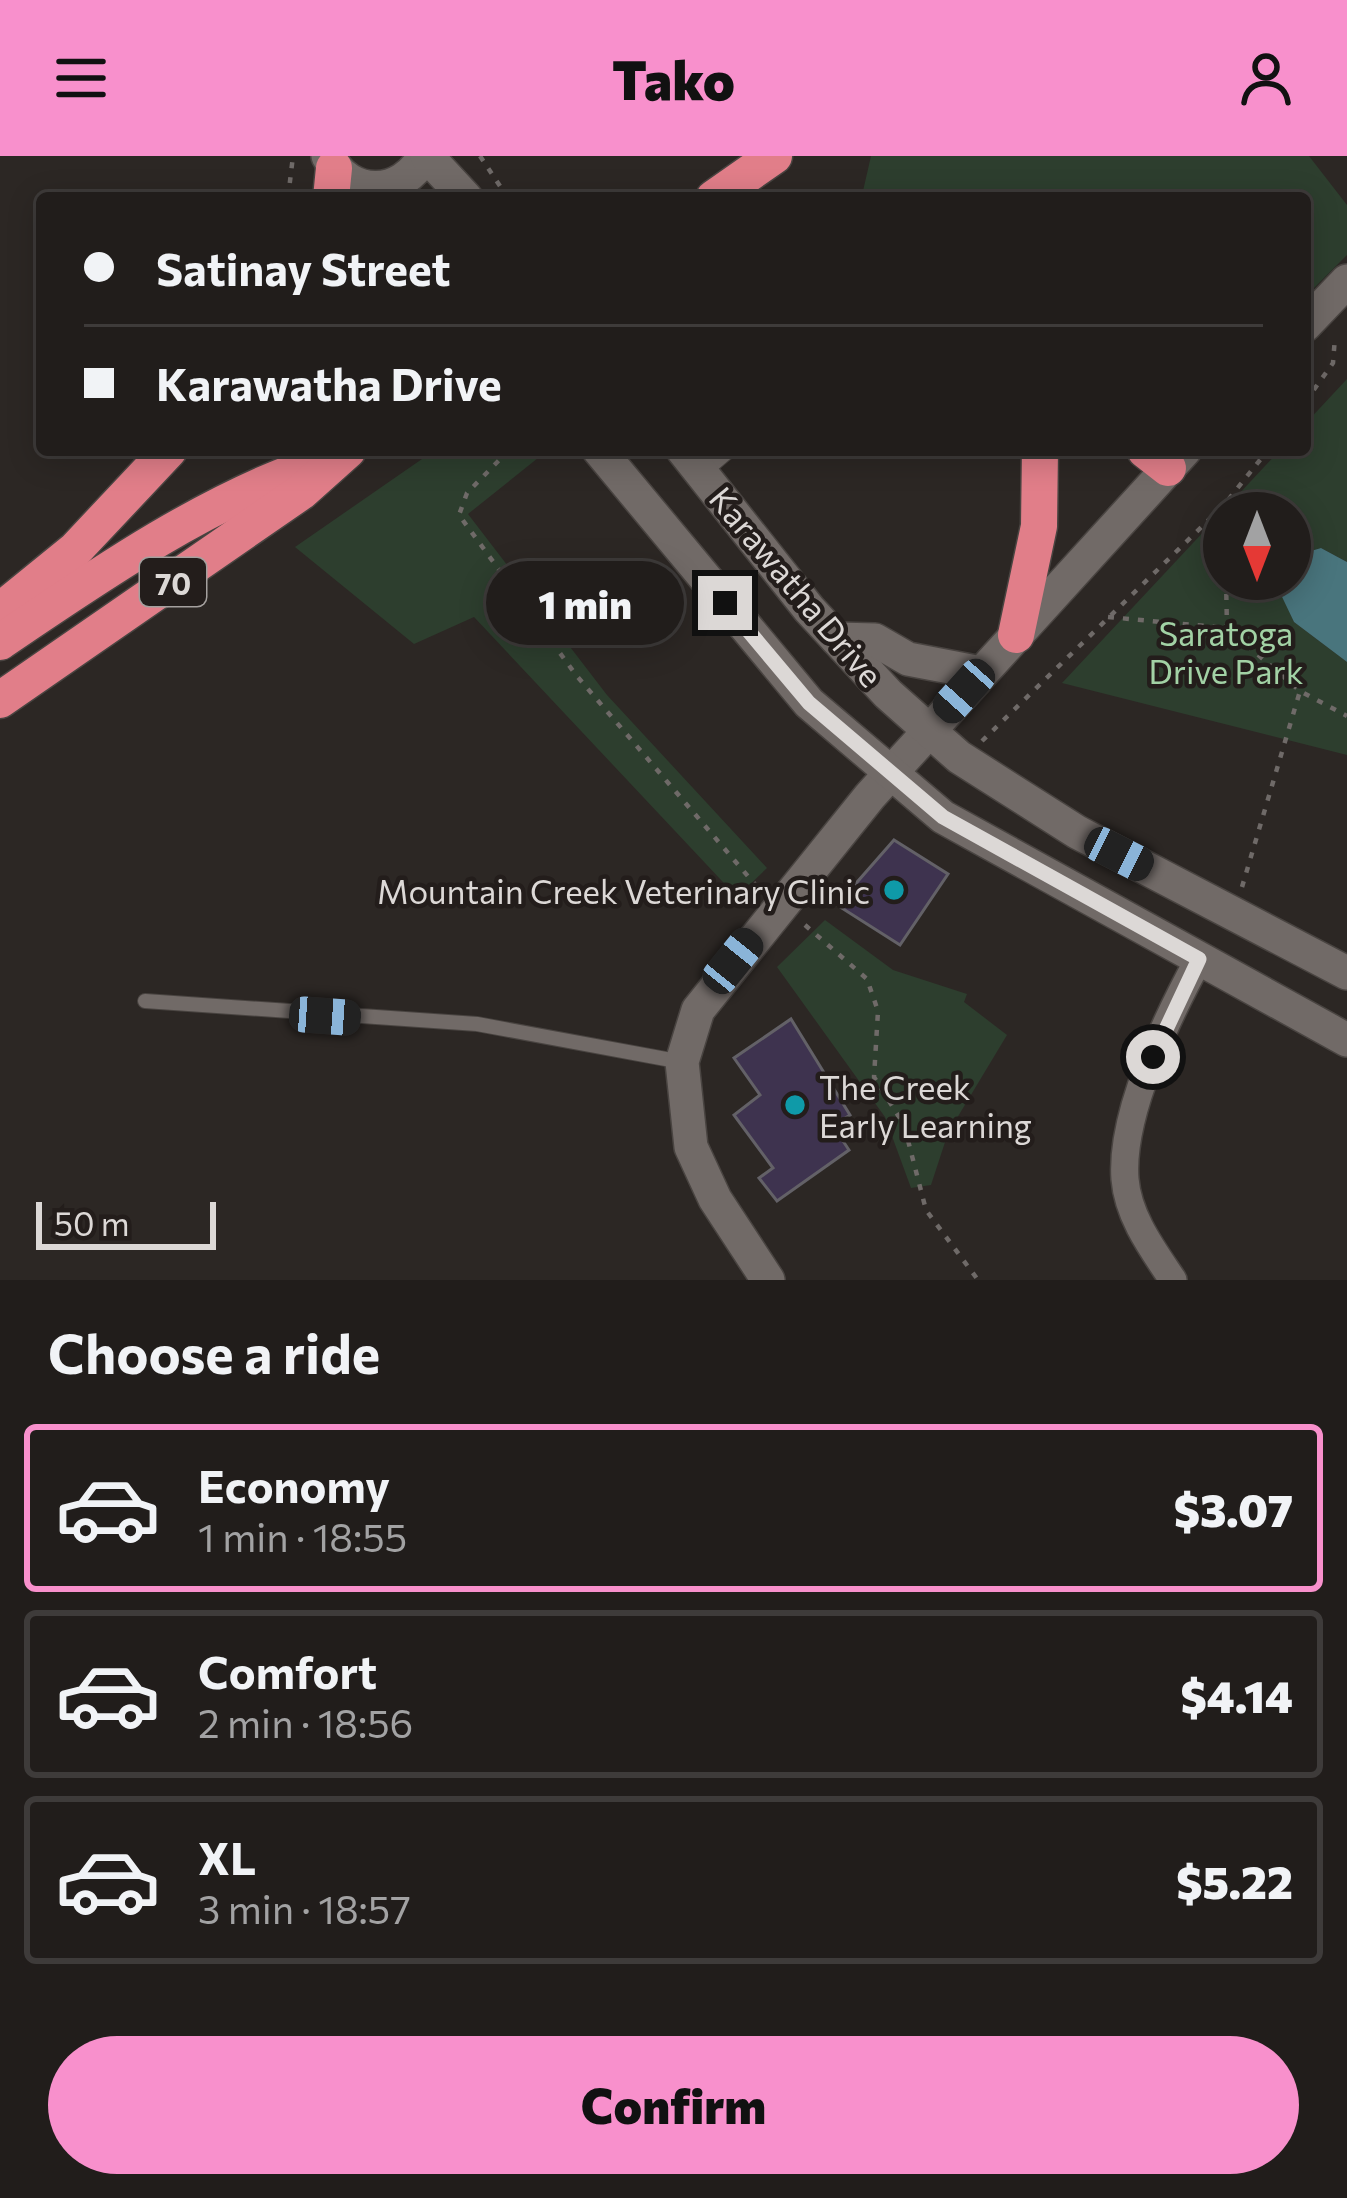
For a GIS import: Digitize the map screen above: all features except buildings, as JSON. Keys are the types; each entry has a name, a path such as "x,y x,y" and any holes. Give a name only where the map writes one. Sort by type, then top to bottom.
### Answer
{"highway":[{"path":"723,192 774,156"},
{"path":"0,611 75,550 163,456"},
{"name":"70","path":"0,642 97,576 286,474 336,456"},
{"name":"70","path":"0,721 44,670 302,492 340,456"},
{"path":"1016,635 1039,526 1040,456"},
{"path":"0,700 44,670"}],"main road":[{"path":"389,192 426,156 460,192"},
{"path":"331,174 380,192"},
{"path":"1320,325 1347,281"},
{"name":"Karawatha Drive","path":"603,456 809,703 890,774 969,834 1347,1040"},
{"path":"765,1279 715,1199 691,1147 682,1063 698,1010 779,904 1166,456"},
{"name":"Karawatha Drive","path":"693,462 837,639 927,732 965,762 1061,824 1347,973"},
{"path":"837,639 875,640 908,659 981,673"}],"street":[{"path":"1173,1280 1141,1231 1125,1180 1135,1108 1199,959"}],"lane":[{"path":"145,1001 477,1024 682,1063"}],"path":[{"path":"289,192 293,156"},
{"path":"480,156 504,192"},
{"path":"1311,394 1333,364 1320,325"},
{"path":"503,456 467,493 459,514 576,675 731,851 756,887 867,979 878,1010 874,1077 904,1125 926,1210 978,1280"},
{"path":"1237,492 1264,456"},
{"path":"965,762 989,732 1203,528"},
{"path":"1226,600 1227,628"},
{"path":"1108,616 1227,628 1300,691 1347,716"},
{"path":"1234,914 1300,691"}],"green space":[{"path":"871,156 1309,156 1347,205 1347,255 1311,291 1311,192 863,191"},
{"name":"Saratoga Drive Park","path":"1347,379 1347,562 1321,548 1311,551 1311,492 1241,492 1274,456 1311,456 1311,418"},
{"path":"426,456 540,456 468,514 607,695 767,868 737,897 474,617 414,644 295,547"},
{"name":"Saratoga Drive Park","path":"1203,532 1203,600 1284,600 1294,622 1347,662 1347,755 1062,683"},
{"path":"825,920 893,970 967,994 964,1002 1007,1035 948,1133 931,1185 911,1188 885,1117 777,967"}],"water":[{"path":"1321,548 1347,562 1347,662 1294,622 1284,600 1311,600 1311,551"}],"place":[{"name":"Mountain Creek Veterinary Clinic","path":"894,890"},
{"name":"The Creek Early Learning","path":"795,1105"}],"route":[{"path":"725,603 809,703 943,817 1199,959 1153,1057"}]}
